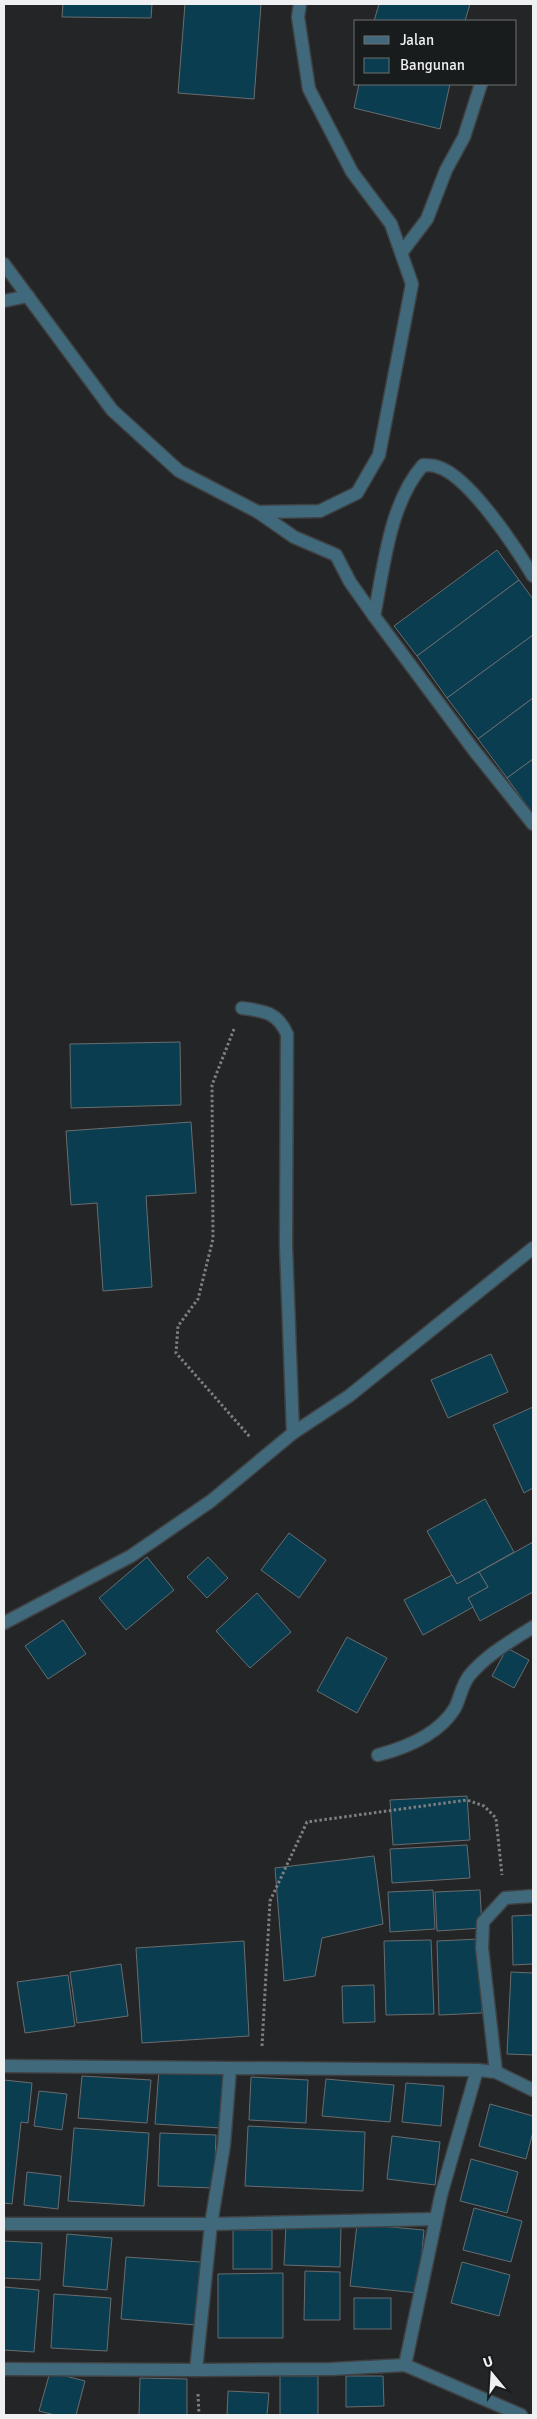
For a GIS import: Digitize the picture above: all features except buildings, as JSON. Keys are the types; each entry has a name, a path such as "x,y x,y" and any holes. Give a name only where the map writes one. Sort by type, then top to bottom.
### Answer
{"street":[{"path":"258,512 320,511 357,493 379,454 412,284 391,224 352,172 309,89 298,17 300,4"},
{"path":"402,252 428,219 446,170 464,137 481,85"},
{"path":"4,264 112,410 179,471 258,512 294,537 336,555 350,582 374,616 473,749 533,824"},
{"path":"4,301 28,296"},
{"path":"374,616 394,524 410,480 423,465 439,467 456,477 483,506 516,549 533,576"},
{"path":"242,1008 265,1011 281,1022 287,1034 286,1246 293,1433"},
{"path":"4,1623 131,1556 211,1500 293,1433 349,1396 533,1248"},
{"path":"378,1755 402,1749 432,1731 454,1709 468,1677 487,1658 533,1627"},
{"path":"496,2072 482,1948 483,1922 505,1898 533,1896"},
{"path":"4,2066 477,2070 496,2072 533,2090"},
{"path":"196,2370 211,2224 224,2146 230,2069"},
{"path":"405,2364 435,2219 477,2070"},
{"path":"4,2224 211,2224 435,2219"},
{"path":"4,2369 332,2369 405,2364 521,2415"}],"path":[{"path":"242,1008 212,1085 213,1239 198,1299 178,1326 176,1353 266,1455"},
{"path":"261,2068 270,1901 307,1822 467,1800 484,1806 496,1818 505,1898"}]}
